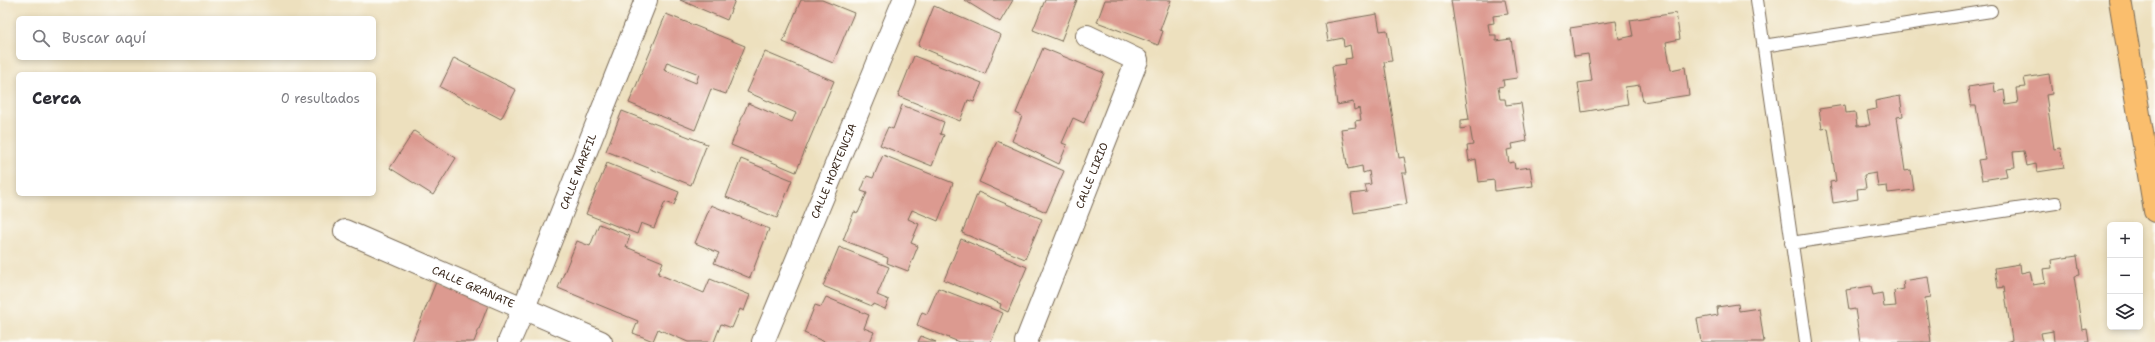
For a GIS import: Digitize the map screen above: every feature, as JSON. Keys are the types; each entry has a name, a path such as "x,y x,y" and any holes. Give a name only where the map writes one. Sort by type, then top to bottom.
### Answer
{"main road":[{"path":"2120,0 2155,211"}],"street":[{"name":"CALLE MARFIL","path":"509,342 646,0"},
{"name":"CALLE HORTENCIA","path":"763,342 904,0"},
{"name":"CALLE LIRIO","path":"1026,342 1137,60 1087,36"},
{"name":"CALLE GRANATE","path":"345,231 523,310 601,342"}],"lane":[{"path":"1757,0 1806,342"},
{"path":"1763,46 1990,11"},
{"path":"1791,243 2056,203"}],"building":[{"path":"680,0 735,0 727,20"},
{"path":"801,0 822,0 854,13 833,63 783,42"},
{"path":"964,0 1013,0 1000,22"},
{"path":"1045,0 1077,0 1061,41 1033,30"},
{"path":"1105,0 1171,0 1160,30 1163,31 1158,45 1097,22"},
{"path":"1451,0 1505,0 1508,14 1493,16 1494,23 1488,24 1490,35 1496,35 1496,41 1511,39 1517,78 1503,80 1504,86 1498,87 1500,99 1505,99 1506,105 1521,103 1527,141 1512,144 1513,149 1507,150 1509,163 1514,162 1515,169 1530,167 1533,186 1495,191 1494,180 1479,182 1476,159 1469,161 1467,146 1473,145 1470,127 1461,129 1461,120 1469,119"},
{"path":"934,6 1001,35 985,74 918,46"},
{"path":"1676,13 1680,39 1666,42 1671,70 1685,67 1689,95 1643,102 1640,85 1625,87 1628,104 1582,112 1578,83 1592,81 1588,54 1574,56 1570,28 1616,21 1619,39 1633,36 1630,20"},
{"path":"666,14 745,46 726,94 711,89 695,130 629,103","holes":["667,62 699,74 696,83 664,70"]},
{"path":"1377,14 1380,31 1387,30 1392,61 1384,62 1399,158 1404,157 1407,173 1402,173 1407,204 1354,213 1351,194 1367,192 1365,185 1371,184 1369,171 1363,173 1362,166 1348,169 1341,129 1356,127 1355,121 1361,120 1359,108 1354,110 1353,102 1337,105 1332,66 1346,64 1345,59 1352,58 1350,45 1344,47 1343,38 1328,41 1325,23"},
{"path":"1043,48 1104,73 1084,123 1073,118 1062,143 1067,145 1059,164 1012,141 1022,116 1016,113"},
{"path":"765,52 834,81 796,172 731,145 748,103 792,122 796,113 747,92"},
{"path":"914,56 982,83 974,102 968,100 960,121 898,96"},
{"path":"454,58 516,90 501,119 440,87"},
{"path":"2049,74 2052,94 2046,95 2054,149 2060,148 2064,168 2037,172 2036,164 2027,166 2024,151 2013,152 2015,167 2005,168 2007,176 1982,180 1978,160 1985,159 1976,106 1971,106 1968,87 1994,83 1995,92 2004,90 2006,105 2018,103 2016,88 2026,87 2024,78"},
{"path":"1900,96 1903,116 1897,117 1905,171 1911,170 1914,190 1888,193 1887,186 1878,187 1876,173 1864,175 1866,188 1857,189 1858,199 1833,203 1830,182 1836,181 1828,128 1822,129 1819,109 1845,105 1846,113 1855,112 1857,126 1870,125 1867,111 1876,109 1875,101"},
{"path":"902,105 944,122 940,134 944,135 932,166 880,145 888,127 893,129"},
{"path":"622,111 707,144 691,185 606,151"},
{"path":"414,131 456,158 433,195 390,168"},
{"path":"997,141 1064,171 1046,212 979,182"},
{"path":"883,155 953,183 938,221 912,210 908,219 919,224 911,243 918,246 908,271 887,263 888,258 843,240 854,212 858,213 867,193 861,191 867,176 873,178"},
{"path":"741,159 792,180 777,218 726,197"},
{"path":"607,163 679,192 674,205 665,202 654,228 641,223 637,234 586,214"},
{"path":"978,192 1042,219 1025,259 962,233"},
{"path":"711,205 769,229 750,278 714,263 719,253 695,243"},
{"path":"599,224 630,236 626,247 663,262 658,274 704,293 710,279 750,295 744,311 740,309 732,328 721,324 714,342 688,342 658,329 653,341 633,333 638,321 558,288 577,241 590,246"},
{"path":"961,239 1027,267 1008,312 1000,308 1001,304 944,280"},
{"path":"839,247 889,267 877,295 889,300 885,309 873,304 872,306 823,286"},
{"path":"2077,256 2080,275 2074,276 2082,330 2087,329 2089,342 2054,342 2053,331 2041,333 2043,342 2006,342 2012,340 2004,287 1998,288 1995,268 2020,264 2021,273 2030,271 2033,285 2045,283 2043,269 2052,268 2051,260"},
{"path":"1928,277 1931,297 1925,298 1931,342 1860,342 1855,309 1849,310 1846,290 1871,286 1873,295 1882,293 1884,307 1896,306 1894,291 1904,289 1903,281"},
{"path":"436,282 489,303 474,342 412,342"},
{"path":"938,288 1003,313 991,342 959,342 917,325 922,312 927,314"},
{"path":"826,297 869,315 864,328 874,332 870,342 825,342 804,333 815,305 821,307"},
{"path":"1738,304 1739,311 1759,308 1764,342 1701,342 1697,319 1718,315 1717,307"},
{"path":"921,336 936,342 918,342"}]}
